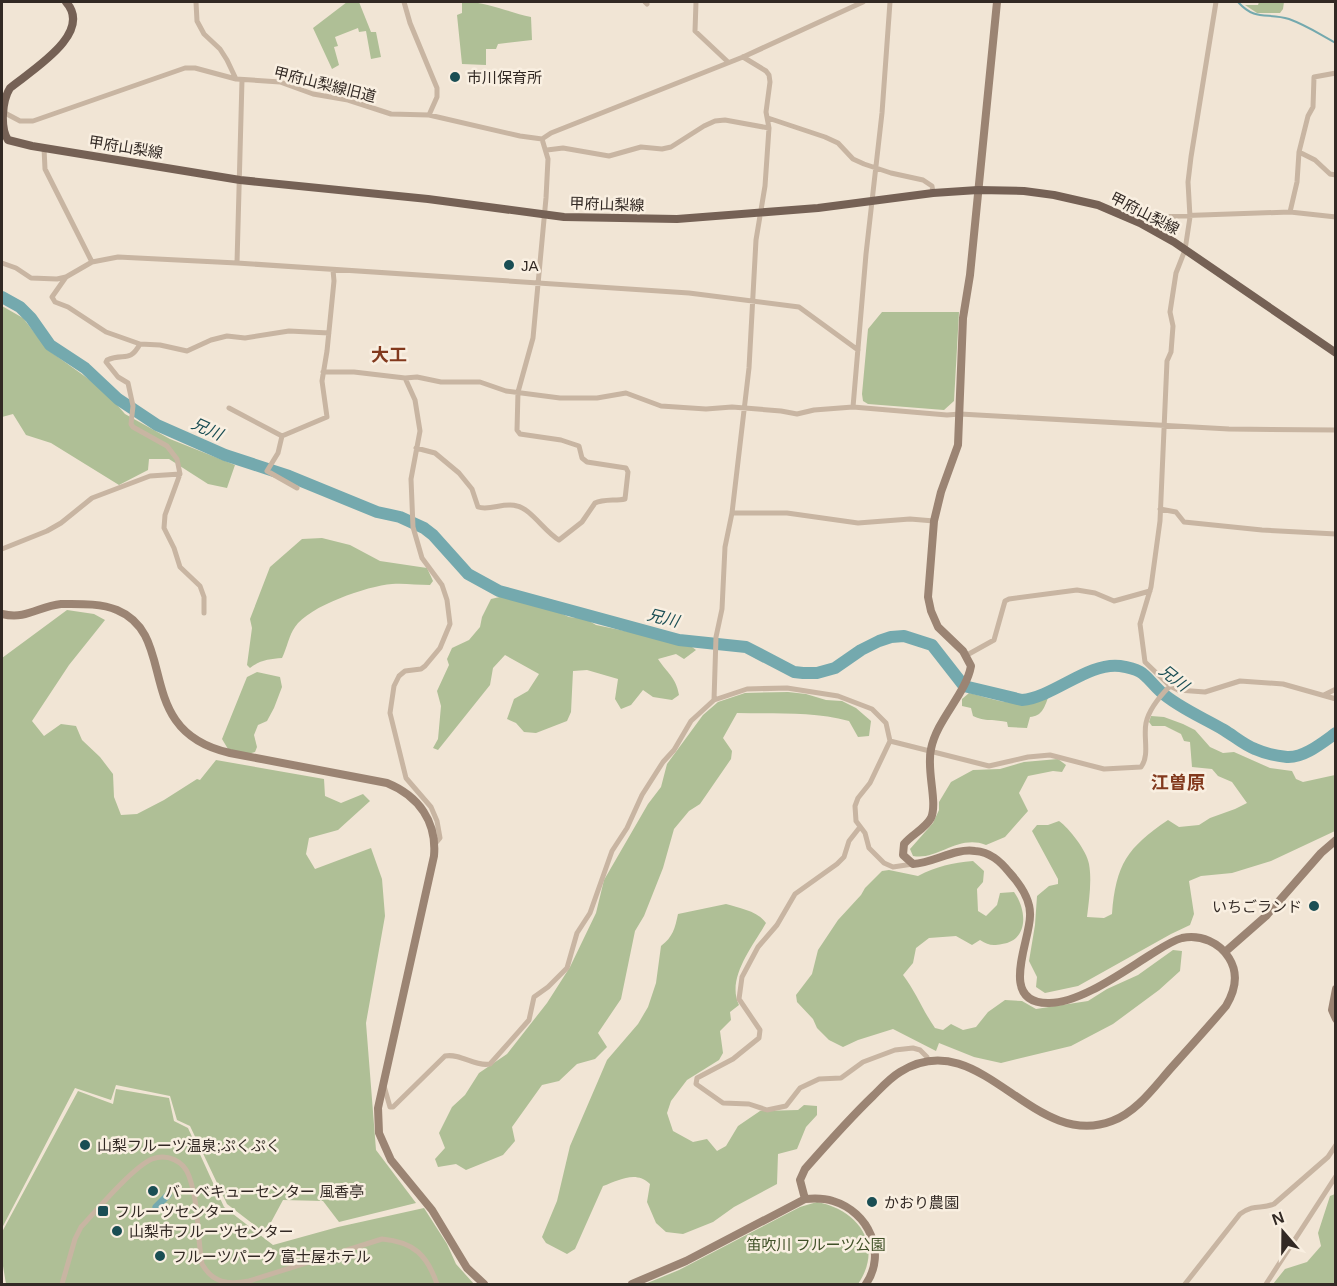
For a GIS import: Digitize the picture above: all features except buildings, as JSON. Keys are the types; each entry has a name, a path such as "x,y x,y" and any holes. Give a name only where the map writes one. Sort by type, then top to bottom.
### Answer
{"main road":[{"name":"甲府山梨線","path":"66,2 73,15 70,34 63,43 10,88 5,98 2,129 8,140 240,180 428,199 564,217 649,219 761,213 978,190 1024,191 1068,197 1098,205 1140,223 1185,249 1335,353"}],"street":[{"path":"196,2 197,21 204,34 220,49 239,79 240,180 237,263"},
{"path":"405,2 410,23 437,88 437,97 429,115"},
{"path":"696,2 695,31 728,62"},
{"path":"416,448 435,453 459,473 472,489 478,507 482,509 520,506 559,540 582,522 598,501 625,499 628,472 626,468 587,462 582,458 579,446 561,440 518,433 518,392 533,339 544,214 548,159 542,139 550,133 701,75 863,2"},
{"path":"853,407 872,201 877,173 890,2"},
{"path":"913,864 904,858 902,851 907,840 927,824 931,817 933,803 930,750 971,666 967,655 938,627 928,604 934,521 941,492 958,445 963,318 997,2"},
{"path":"1216,2 1188,182 1190,217 1185,249 1176,273 1170,312 1173,326 1171,352 1167,361 1158,543 1150,591 1140,624 1143,656 1145,662 1168,687 1178,690 1205,692 1240,681 1284,684 1335,699"},
{"path":"714,700 716,637 722,609 725,547 732,513 749,368 756,240 770,128 766,112 769,75 743,57"},
{"name":"甲府山梨線旧道","path":"3,112 20,122 33,121 185,68 195,68 239,79 280,82 313,94 348,100 391,114 429,115 542,139"},
{"path":"1290,212 1295,194 1299,152 1308,116 1313,107 1314,77 1335,73"},
{"path":"768,118 838,143 853,159 891,173 923,180 932,186 933,193"},
{"path":"547,150 563,148 609,156 641,147 662,149 671,147 704,126 725,120 770,128"},
{"path":"44,148 45,169 92,262"},
{"path":"1299,152 1315,160 1330,174 1335,175"},
{"path":"1140,223 1145,217 1290,212 1335,217"},
{"path":"2,263 16,268 31,278 66,277 92,262 118,257 689,293 799,307 858,350"},
{"path":"282,436 327,417 322,381 329,333 333,270"},
{"path":"66,277 52,297 55,303 68,307 98,328 140,344 160,345 187,351 211,340 227,336 245,338 289,331 329,333"},
{"path":"140,344 130,357 116,357 106,362 118,377 128,383 134,406 131,424 136,430 171,449 177,459 180,474 165,515 164,528 180,567 200,586 204,597 204,613"},
{"path":"323,372 417,377 441,382 480,382 506,391 560,398 597,398 626,393 661,406 706,409 744,408 797,414 814,410 853,407 899,412 1275,431 1335,430"},
{"path":"405,378 415,400 420,431 411,479 413,526 422,558 442,585 450,624 440,648 425,666 421,669 405,671 399,676 394,686 390,713 406,778 431,807 437,821 440,838 435,844"},
{"path":"229,408 282,436"},
{"path":"282,436 278,453 267,471 297,488"},
{"path":"2,549 47,531 61,523 92,498 150,476 180,474"},
{"path":"1160,509 1176,512 1184,522 1335,534"},
{"path":"732,513 787,513 858,523 910,519 934,521"},
{"path":"967,655 994,640 1005,602 1009,599 1077,590 1095,593 1114,601 1150,591"},
{"path":"2,614 22,616 61,604 104,606 125,614 138,626 147,641 167,704 176,724 196,742 211,749 387,783 413,798 421,806 428,817 435,844 429,882 377,1119 383,1146 398,1169 432,1210 467,1268 484,1284"},
{"path":"890,741 989,766 1028,757 1050,755 1104,769 1142,767 1145,760 1146,724 1151,709 1168,687"},
{"path":"383,1084 390,1107 393,1107 445,1056 454,1054 485,1065 490,1064 526,1024 534,997 548,987 569,964 577,933 590,913 612,851 627,828 642,795 663,762 678,745 691,721 714,700 747,689 788,688 838,696 872,710 879,716 886,723 890,741 870,783 855,806 856,820 865,833 869,848 884,863 893,867 968,850 989,855 1004,866 1024,891 1031,915 1020,961 1019,978 1022,989 1027,995 1047,1004 1078,996 1181,938 1201,938 1216,944 1231,961 1235,980 1233,994 1226,1006 1134,1108 1112,1121 1085,1127 1047,1117 968,1066 946,1061 928,1061 910,1067 891,1079 826,1145 801,1176 800,1186 805,1199"},
{"path":"1324,695 1335,689"},
{"path":"860,827 849,841 844,857 795,894 777,925 758,947 742,977 739,999 760,1030 759,1038 733,1059 696,1078 696,1084 723,1103 749,1104 766,1110 786,1106 800,1088 819,1079 841,1078 863,1062 895,1050 913,1048 920,1050 928,1061"},
{"path":"1225,952 1266,916 1335,840"},
{"path":"1335,989 1332,1010 1335,1019"},
{"path":"1185,1284 1240,1214 1250,1208 1269,1206 1274,1203 1328,1157 1335,1146"},
{"path":"62,1284 75,1239 81,1227 141,1166 161,1156 177,1160 189,1174 194,1194 201,1264 207,1273 219,1282 234,1284 249,1281 382,1239 395,1240 417,1250 426,1260 437,1284"},
{"path":"1266,1284 1335,1176"},
{"path":"637,1283 686,1261 805,1199 823,1198 839,1203 854,1212 868,1228 876,1250 876,1265 866,1284"}],"green space":[{"path":"347,2 359,2 371,32 376,32 381,57 371,59 366,31 359,32 358,28 335,37 338,46 334,47 339,65 332,69 313,28"},
{"path":"462,2 488,5 531,17 532,40 498,44 496,49 486,49 486,65 462,64 457,15 462,13"},
{"path":"1259,2 1284,2 1283,9 1280,13 1257,13 1245,5 1258,5"},
{"path":"2,306 23,318 48,350 104,390 125,414 170,439 235,465 227,488 208,484 169,459 149,459 148,470 119,485 51,443 26,435 13,414 2,417"},
{"path":"882,312 959,312 954,401 944,410 868,404 863,401 868,329"},
{"path":"322,538 350,545 380,561 427,568 433,581 430,585 381,586 339,598 302,619 291,634 282,658 269,659 250,668 247,665 252,628 250,619 270,567 302,539"},
{"path":"504,596 542,605 569,617 586,619 596,625 692,647 696,650 684,659 676,654 658,659 673,679 679,695 672,700 653,697 643,690 631,705 621,709 615,699 618,679 587,670 573,671 571,712 567,721 536,733 524,732 516,723 507,719 514,699 528,691 539,674 505,655 493,668 490,685 438,750 433,748 438,739 441,706 437,691 449,665 447,659 452,648 469,640 480,627 491,599"},
{"path":"67,610 94,614 105,620 69,665 32,721 44,736 61,724 76,726 82,740 100,757 113,774 114,797 121,815 137,814 197,779 200,780 216,760 324,779 325,796 341,803 363,794 370,801 338,830 309,838 306,854 315,869 371,848 382,879 385,916 366,1023 376,1150 416,1203 339,1222 323,1201 283,1200 269,1226 262,1231 227,1204 190,1126 177,1120 170,1096 116,1085 111,1100 75,1088 2,1228 2,658"},
{"path":"257,672 280,677 282,687 267,721 258,725 254,735 257,747 255,752 245,755 228,749 222,739 247,677"},
{"path":"788,692 842,701 856,708 871,721 869,736 858,737 849,721 835,718 793,714 737,713 723,738 732,751 731,759 700,804 689,811 674,829 663,868 644,916 635,931 621,999 598,1033 607,1047 595,1059 577,1064 559,1081 542,1085 512,1127 515,1141 503,1155 466,1170 456,1164 438,1167 435,1159 445,1148 439,1133 452,1107 465,1095 479,1073 507,1054 547,1003 570,967 596,913 604,880 648,804 661,787 667,764 703,715 718,702 745,693"},
{"path":"969,693 1016,703 1048,698 1040,713 1030,717 1027,728 1008,727 1007,722 973,716 971,708 962,706 962,699"},
{"path":"1151,716 1164,717 1195,730 1210,747 1223,753 1234,752 1270,768 1292,771 1296,779 1303,782 1335,775 1335,831 1271,861 1232,873 1201,876 1189,881 1194,914 1190,925 1078,986 1045,993 1036,987 1037,977 1029,961 1037,896 1049,886 1058,884 1058,879 1032,831 1037,825 1048,825 1059,821 1077,840 1088,859 1090,870 1087,917 1104,918 1112,914 1117,882 1126,859 1133,849 1154,830 1168,820 1179,827 1199,825 1247,803 1232,782 1218,776 1212,769 1192,767 1190,742 1184,741 1181,734 1165,726 1152,726 1149,722"},
{"path":"1058,759 1066,765 1062,772 1053,771 1028,776 1019,793 1028,811 1005,837 986,845 966,843 931,855 913,856 910,849 933,823 939,810 939,802 951,782 973,770 1000,769 1024,762"},
{"path":"973,861 984,871 983,882 977,889 978,911 986,916 997,905 1000,893 1014,892 1021,907 1023,923 1017,937 1002,944 990,945 980,940 972,945 956,936 929,938 916,948 913,963 903,975 935,1028 943,1030 951,1024 963,1030 976,1027 988,1012 1005,1000 1022,1001 1036,1009 1088,1001 1107,989 1138,975 1173,950 1182,951 1180,971 1159,990 1113,1024 1071,1046 1001,1063 974,1057 939,1043 936,1051 893,1029 843,1047 829,1040 797,1002 796,995 812,974 818,950 838,920 882,871 889,870 918,876 945,866"},
{"path":"726,904 753,913 766,923 738,973 736,995 739,1005 730,1012 731,1020 720,1031 723,1053 719,1060 687,1080 671,1101 667,1113 673,1131 693,1142 707,1139 717,1151 726,1146 738,1126 760,1111 798,1110 804,1105 817,1106 817,1115 806,1127 797,1149 778,1154 777,1184 734,1207 713,1222 683,1234 666,1232 656,1223 647,1202 650,1184 639,1178 621,1179 603,1186 575,1249 567,1254 546,1243 542,1237 557,1201 570,1146 607,1060 638,1024 648,1007 656,983 661,946 673,932 678,914"},
{"path":"116,1089 169,1098 174,1121 188,1128 224,1207 273,1245 338,1227 424,1208 447,1244 456,1264 474,1284 6,1284 2,1260 2,1232 78,1091 113,1104"},
{"path":"1335,1194 1335,1284 1273,1284 1285,1269 1307,1262 1321,1246 1318,1233 1330,1196"},
{"name":"笛吹川 フルーツ公園","path":"817,1202 845,1213 863,1232 868,1243 868,1256 865,1270 858,1284 645,1284 679,1270 800,1207"}],"waterway":[{"path":"1238,2 1250,12 1289,19 1336,43"},
{"name":"兄川","path":"2,297 20,307 31,318 50,345 85,368 118,399 157,425 225,455 289,476 377,512 400,517 424,528 468,574 499,591 679,640 746,647 794,672 817,673 835,668 879,641 904,636 932,645 964,686 1022,700 1046,693 1096,669 1120,666 1144,674 1161,692 1176,703 1247,745 1279,756 1300,755 1336,733"},
{"path":"156,1207 168,1195"}],"place":[{"name":"市川保育所","path":"455,77"},
{"name":"JA","path":"509,265"},
{"name":"いちごランド","path":"1314,906"},
{"name":"山梨フルーツ温泉;ぷくぷく","path":"85,1145"},
{"name":"バーベキューセンター 風香亭","path":"153,1191"},
{"name":"かおり農園","path":"872,1202"},
{"name":"フルーツセンター","path":"103,1211"},
{"name":"山梨市フルーツセンター","path":"117,1231"},
{"name":"フルーツパーク 富士屋ホテル","path":"160,1256"}],"district":[{"name":"大工","path":"389,355"},
{"name":"江曽原","path":"1178,783"}]}
